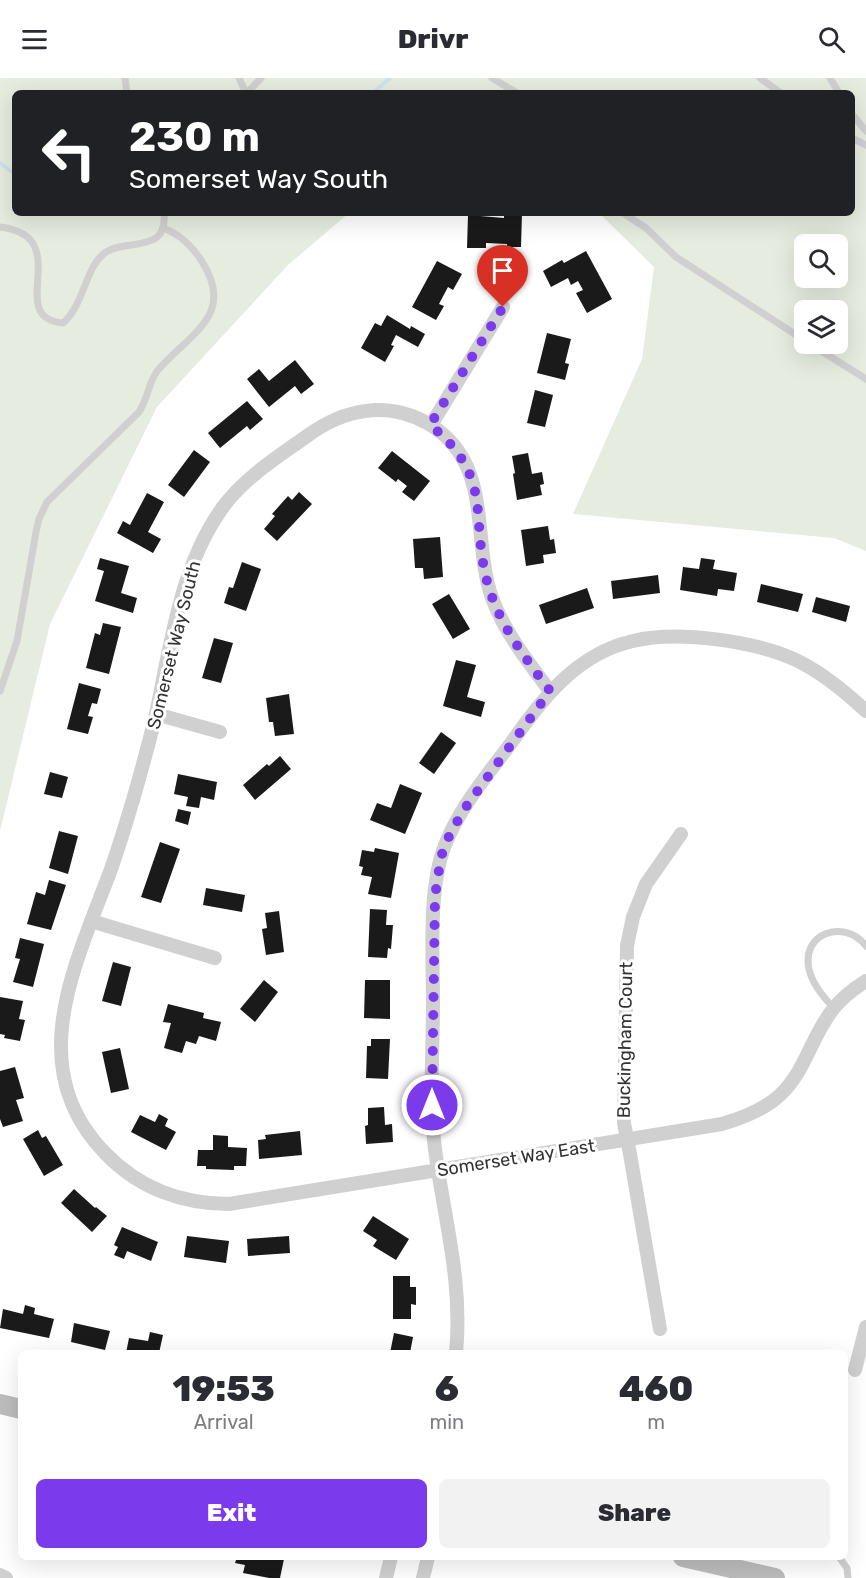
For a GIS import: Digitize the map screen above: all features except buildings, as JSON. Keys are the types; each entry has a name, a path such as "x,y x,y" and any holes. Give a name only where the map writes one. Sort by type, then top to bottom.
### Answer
{"street":[{"path":"430,425 503,307"},
{"name":"Somerset Way South","path":"111,1160 80,1123 66,1089 61,1060 62,1013 91,921 120,844 156,714 175,624 192,564 206,534 231,497 265,467 323,424 342,415 362,411 390,411 414,417 430,425 454,447 472,476 477,496 484,567 494,602 509,634 550,691"},
{"path":"456,1350 458,1292 432,1120 432,1089 435,896 441,857 446,842 463,811 550,691 587,661 621,645 645,638 698,637 758,649 796,660 832,682 866,711"},
{"path":"156,714 220,732"},
{"name":"Buckingham Court","path":"660,1329 624,1123 627,946 635,910 646,884 681,834"},
{"path":"91,921 215,958"},
{"name":"Somerset Way East","path":"111,1160 152,1188 179,1198 213,1204 260,1201 722,1124 746,1117 781,1094 798,1072 834,1008 866,981"},
{"path":"855,1370 866,1327"},
{"path":"0,1404 18,1408"},
{"path":"386,1578 390,1560"},
{"path":"423,1578 427,1560"},
{"path":"696,1560 775,1578"},
{"path":"0,1575 6,1578"}],"lane":[{"path":"250,90 261,78"},
{"path":"492,78 512,90"},
{"path":"760,78 777,90"},
{"path":"855,118 866,131"},
{"path":"0,227 24,234 31,240 38,252 38,306 45,317 53,322 63,323 74,312 96,262 116,248 144,244 155,239 163,228 164,216"},
{"path":"628,216 646,228 676,257 794,334"},
{"path":"0,691 17,641 36,532 47,502 139,412 146,402 156,372 207,320 211,311 215,298 211,277 194,250 176,233 163,228"},
{"path":"826,354 866,379"},
{"path":"834,1008 813,979 808,960 811,948 824,934 838,930 855,935 866,946"},
{"path":"841,1560 847,1568 849,1578"}],"shaded area":[{"path":"0,78 866,78 866,551 834,538 573,514 642,359 654,267 602,216 855,216 855,90 12,90 12,216 345,216 288,265 157,407 50,624 0,831"}],"waterway":[{"path":"376,90 390,78"},
{"path":"0,163 12,172"}],"route":[{"path":"432,1105 435,896 436,875 441,857 446,842 463,811 550,691 509,634 494,602 485,574 479,510 472,476 454,447 430,425 503,307"}]}
